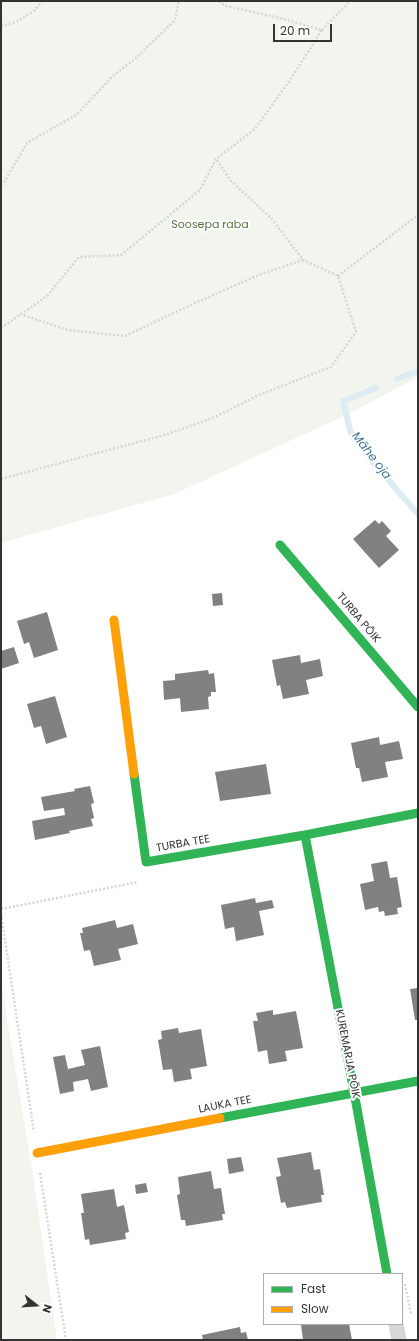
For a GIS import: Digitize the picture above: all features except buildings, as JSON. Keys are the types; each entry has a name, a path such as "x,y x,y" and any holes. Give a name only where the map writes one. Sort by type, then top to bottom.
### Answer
{"street":[{"name":"TURBA PÕIK","path":"280,545 418,707"},
{"name":"TURBA TEE","path":"114,620 146,862 305,835 418,813"},
{"name":"KUREMARJA PÕIK","path":"305,835 387,1273"},
{"name":"LAUKA TEE","path":"37,1153 418,1081"},
{"path":"396,1325 399,1340"}],"path":[{"path":"1,26 16,22 35,10 42,1"},
{"path":"1,186 27,143 76,115 113,76 136,58 175,20 179,1"},
{"path":"218,1 226,6 276,17 322,30"},
{"path":"1,328 47,296 79,257 121,256 200,190 216,159 255,129 290,80 322,30 350,1"},
{"path":"1,479 168,434 215,416 259,395 331,367 356,332 338,276 302,260 272,219 231,181 216,159"},
{"path":"338,276 418,214"},
{"path":"20,314 68,330 125,336 261,274 302,260"},
{"path":"1,914 66,1340"}],"green space":[{"name":"Soosepa raba","path":"1,1 418,1 418,377 344,416 174,494 1,543"},
{"path":"1,982 32,1169 57,1340 1,1340"}],"waterway":[{"name":"Mähe oja","path":"397,379 418,371"},
{"name":"Mähe oja","path":"376,388 343,401 351,434 375,465 418,514"}],"traffic: fast":[{"path":"280,545 418,707"},
{"path":"134,774 146,862 305,835 418,813"},
{"path":"305,835 387,1273"},
{"path":"220,1118 418,1081"}],"traffic: slow":[{"path":"114,620 134,774"},
{"path":"37,1153 220,1118"}]}
